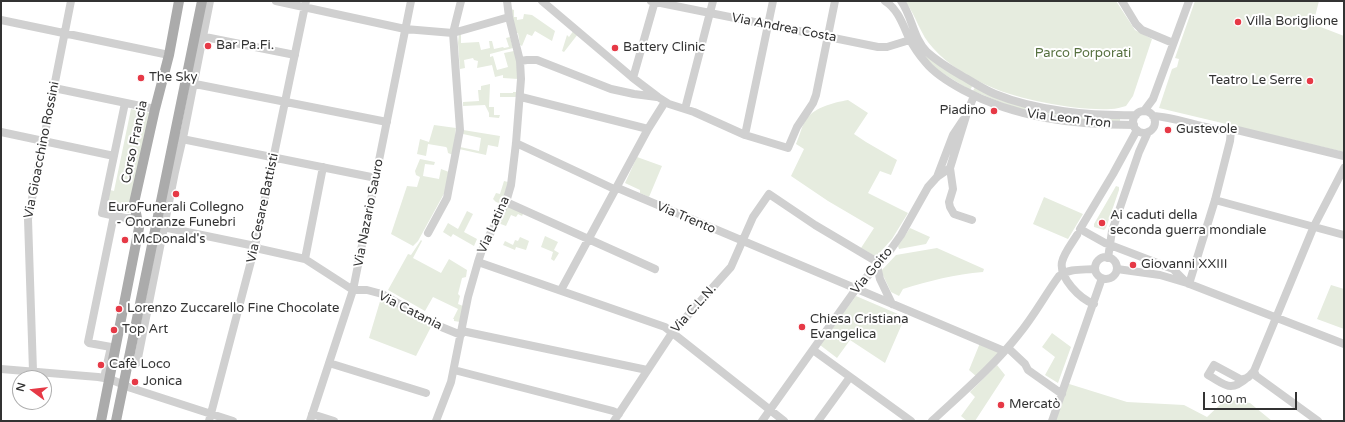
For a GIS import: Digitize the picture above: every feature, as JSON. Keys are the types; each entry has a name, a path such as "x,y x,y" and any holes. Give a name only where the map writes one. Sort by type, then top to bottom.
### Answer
{"main road":[{"name":"Corso Francia","path":"101,421 106,379 112,347 138,228 134,203 169,55 179,1"},
{"path":"116,421 127,367 160,227 190,83 199,36 202,1"}],"street":[{"name":"Via Gioacchino Rossini","path":"34,370 28,219 71,1"},
{"path":"210,1 199,36 295,55"},
{"path":"276,1 305,4 405,29 453,33 508,17"},
{"name":"Via Nazario Sauro","path":"311,417 353,290 411,1"},
{"path":"428,233 447,198 460,130 453,33 461,1"},
{"name":"Via Latina","path":"436,420 451,382 468,298 478,262 482,250 506,202 510,185 521,97 521,79 520,61 508,17 507,1"},
{"path":"542,1 633,78 669,104 685,109 745,135 788,148 797,127 813,103 816,95 835,1"},
{"path":"633,78 653,1"},
{"name":"Via Andrea Costa","path":"653,1 883,48 914,38"},
{"path":"685,109 711,14 713,1"},
{"path":"745,135 773,1"},
{"path":"885,1 896,12 914,38"},
{"path":"901,1 906,8 914,38"},
{"path":"1122,1 1136,24 1142,30 1174,43"},
{"path":"1108,258 1112,231 1139,152 1148,132 1151,130 1150,116 1153,99 1190,1"},
{"name":"Via Cesare Battisti","path":"210,417 255,246 305,4"},
{"path":"1,23 169,55"},
{"name":"Via Leon Tron","path":"914,38 917,52 935,72 974,96 998,107 1034,116 1136,129 1148,132"},
{"name":"Via Leon Tron","path":"914,38 927,52 942,64 994,93 1029,104 1056,109 1078,112 1136,115"},
{"path":"520,61 537,60 611,89 661,99"},
{"path":"190,83 387,122"},
{"path":"54,88 155,109"},
{"name":"Via Goito","path":"972,220 954,214 949,202 953,189 950,168 967,113 974,96"},
{"path":"521,97 648,129"},
{"path":"561,290 648,129 661,99"},
{"name":"Corso Francia","path":"114,215 102,213 125,103"},
{"name":"Via Goito","path":"937,177 953,135 967,113"},
{"path":"1139,152 1140,139 1133,122 1136,115 1150,116 1158,121 1172,118 1226,131 1237,130 1344,156"},
{"path":"1136,129 1080,229 1109,244 1173,269 1188,283"},
{"path":"1188,283 1215,200 1230,141 1231,131"},
{"path":"1,132 114,156"},
{"path":"178,138 376,178"},
{"name":"Via Trento","path":"516,143 612,188 616,188 742,242 1006,350"},
{"path":"305,259 323,167"},
{"name":"Via Goito","path":"762,421 856,289 889,252 928,187 937,177 950,168"},
{"path":"1318,421 1256,376 1251,374 1314,226 1343,172"},
{"name":"Via C.L.N.","path":"616,418 672,333 731,267 753,217 769,194 815,225 878,264"},
{"path":"1215,200 1344,235"},
{"path":"506,202 655,269"},
{"path":"112,347 88,342 114,215 125,218 137,218"},
{"name":"Via Catania","path":"160,227 255,246 260,249 305,259 353,290 367,290 382,294 434,324 462,333 648,370"},
{"path":"1077,235 1063,258 1063,272 1068,283 1088,302 1094,304"},
{"path":"1108,258 1115,262 1117,269 1114,276 1106,279 1099,276 1095,270 1096,264 1100,259 1108,258"},
{"path":"478,262 665,327 784,421"},
{"path":"878,264 880,279 892,304"},
{"path":"1117,269 1160,275 1188,283 1344,344"},
{"path":"932,421 1006,350 1027,324 1063,272 1074,270 1095,270"},
{"path":"1052,421 1102,278"},
{"path":"813,350 911,421"},
{"path":"1006,350 1025,364 1028,370 1062,394"},
{"path":"329,363 426,393"},
{"path":"1,369 18,370"},
{"path":"454,370 613,410 616,418"},
{"path":"52,373 106,379 210,417 233,421"},
{"path":"818,421 850,377"},
{"path":"311,417 334,421"}],"green space":[{"name":"Parco Porporati","path":"905,1 1116,1 1135,30 1152,39 1133,96 1126,106 1113,109 1098,109 1050,104 1003,92 967,75 945,60 929,43"},
{"path":"1195,1 1319,1 1313,24 1344,36 1344,152 1159,108 1172,69 1177,67 1179,59 1175,58"},
{"path":"511,9 514,10 514,17 517,17 517,20 523,19 524,14 532,15 555,31 552,41 535,31 532,36 527,34 522,46 520,45"},
{"path":"574,30 578,34 564,52 562,51 567,35 569,37"},
{"path":"459,33 461,33 461,43 479,42 481,50 490,48 489,41 492,41 494,49 509,47 506,38 510,37 513,48 490,54 490,57 493,56 497,70 508,67 504,53 514,51 517,60 518,79 503,78 503,75 495,77 492,65 477,68 478,61 474,60 473,58 464,60 465,68 460,69 458,43"},
{"path":"923,49 973,85 970,90 939,71 921,54"},
{"path":"490,84 489,107 494,107 494,115 500,115 499,118 489,117 489,113 485,105 463,106 463,102 479,101 478,90 481,90 481,86"},
{"path":"975,87 1026,105 1025,110 1010,106 973,91"},
{"path":"517,92 517,97 500,97 500,93"},
{"path":"848,100 868,113 854,134 897,160 891,175 880,171 868,193 908,213 892,239 876,257 861,248 874,228 828,201 791,176 804,149 796,144 803,125 808,118 817,109"},
{"path":"1029,106 1120,117 1120,122 1074,118 1028,111"},
{"path":"131,109 150,113 129,213 106,208 110,190 114,191"},
{"path":"434,125 456,128 453,155 448,153 446,147 428,144 426,156 417,154 420,139 429,142"},
{"path":"463,130 500,136 498,147 488,145 486,155 459,149 460,147 479,151 481,138 463,134"},
{"path":"637,157 662,166 649,197 640,193 640,190 625,183"},
{"path":"420,159 435,162 434,165 425,164 423,176 439,179 441,169 449,172 446,190 418,241 413,246 391,234 407,186 417,187 420,177 416,175 415,171"},
{"path":"504,181 508,182 502,204 493,199 496,193 500,194"},
{"path":"1116,186 1119,187 1119,190 1106,228 1104,230 1094,227 1094,224"},
{"path":"1044,197 1083,214 1068,239 1033,224"},
{"path":"507,206 524,212 522,216 518,214 516,217 511,215 506,226 498,223"},
{"path":"467,211 473,214 464,232 477,239 474,246 453,234 451,237 443,232 448,223 458,229"},
{"path":"910,228 930,237 926,244 899,249 898,246"},
{"path":"545,236 558,242 554,250 559,253 554,261 551,259 553,252 541,247"},
{"path":"520,237 529,241 526,250 516,247 515,250 503,245 505,241 513,245 515,240 518,241"},
{"path":"421,240 422,241 413,258 441,273 449,259 467,270 466,277 462,278 458,294 460,296 458,304 463,306 460,322 454,321 453,319 458,309 433,297 425,311 388,290 408,254 411,255"},
{"path":"937,248 984,269 983,272 952,276 923,283 903,289 899,296 891,292 881,271 896,255"},
{"path":"1331,285 1344,289 1344,329 1317,319"},
{"path":"856,296 905,317 885,363 850,340 837,358 820,345"},
{"path":"381,298 432,325 416,356 369,338"},
{"path":"1052,333 1071,347 1058,383 1045,375 1055,357 1042,347"},
{"path":"980,343 1001,352 977,377 969,370"},
{"path":"997,365 1005,375 975,421 967,421 961,416 975,397 970,392"},
{"path":"1066,383 1127,402 1184,405 1207,417 1226,399 1250,403 1272,421 1052,421"}],"place":[{"name":"Villa Boriglione","path":"1238,22"},
{"name":"Bar Pa.Fi.","path":"208,46"},
{"name":"Battery Clinic","path":"615,48"},
{"name":"The Sky","path":"141,78"},
{"name":"Teatro Le Serre","path":"1310,81"},
{"name":"Piadino","path":"994,111"},
{"name":"Gustevole","path":"1168,130"},
{"name":"EuroFunerali Collegno - Onoranze Funebri","path":"176,194"},
{"name":"Ai caduti della seconda guerra mondiale","path":"1102,223"},
{"name":"McDonald's","path":"125,240"},
{"name":"Giovanni XXIII","path":"1133,265"},
{"name":"Lorenzo Zuccarello Fine Chocolate","path":"119,309"},
{"name":"Chiesa Cristiana Evangelica","path":"802,327"},
{"name":"Top Art","path":"114,330"},
{"name":"Cafè Loco","path":"101,365"},
{"name":"Jonica","path":"135,382"},
{"name":"Mercatò","path":"1001,405"}]}
